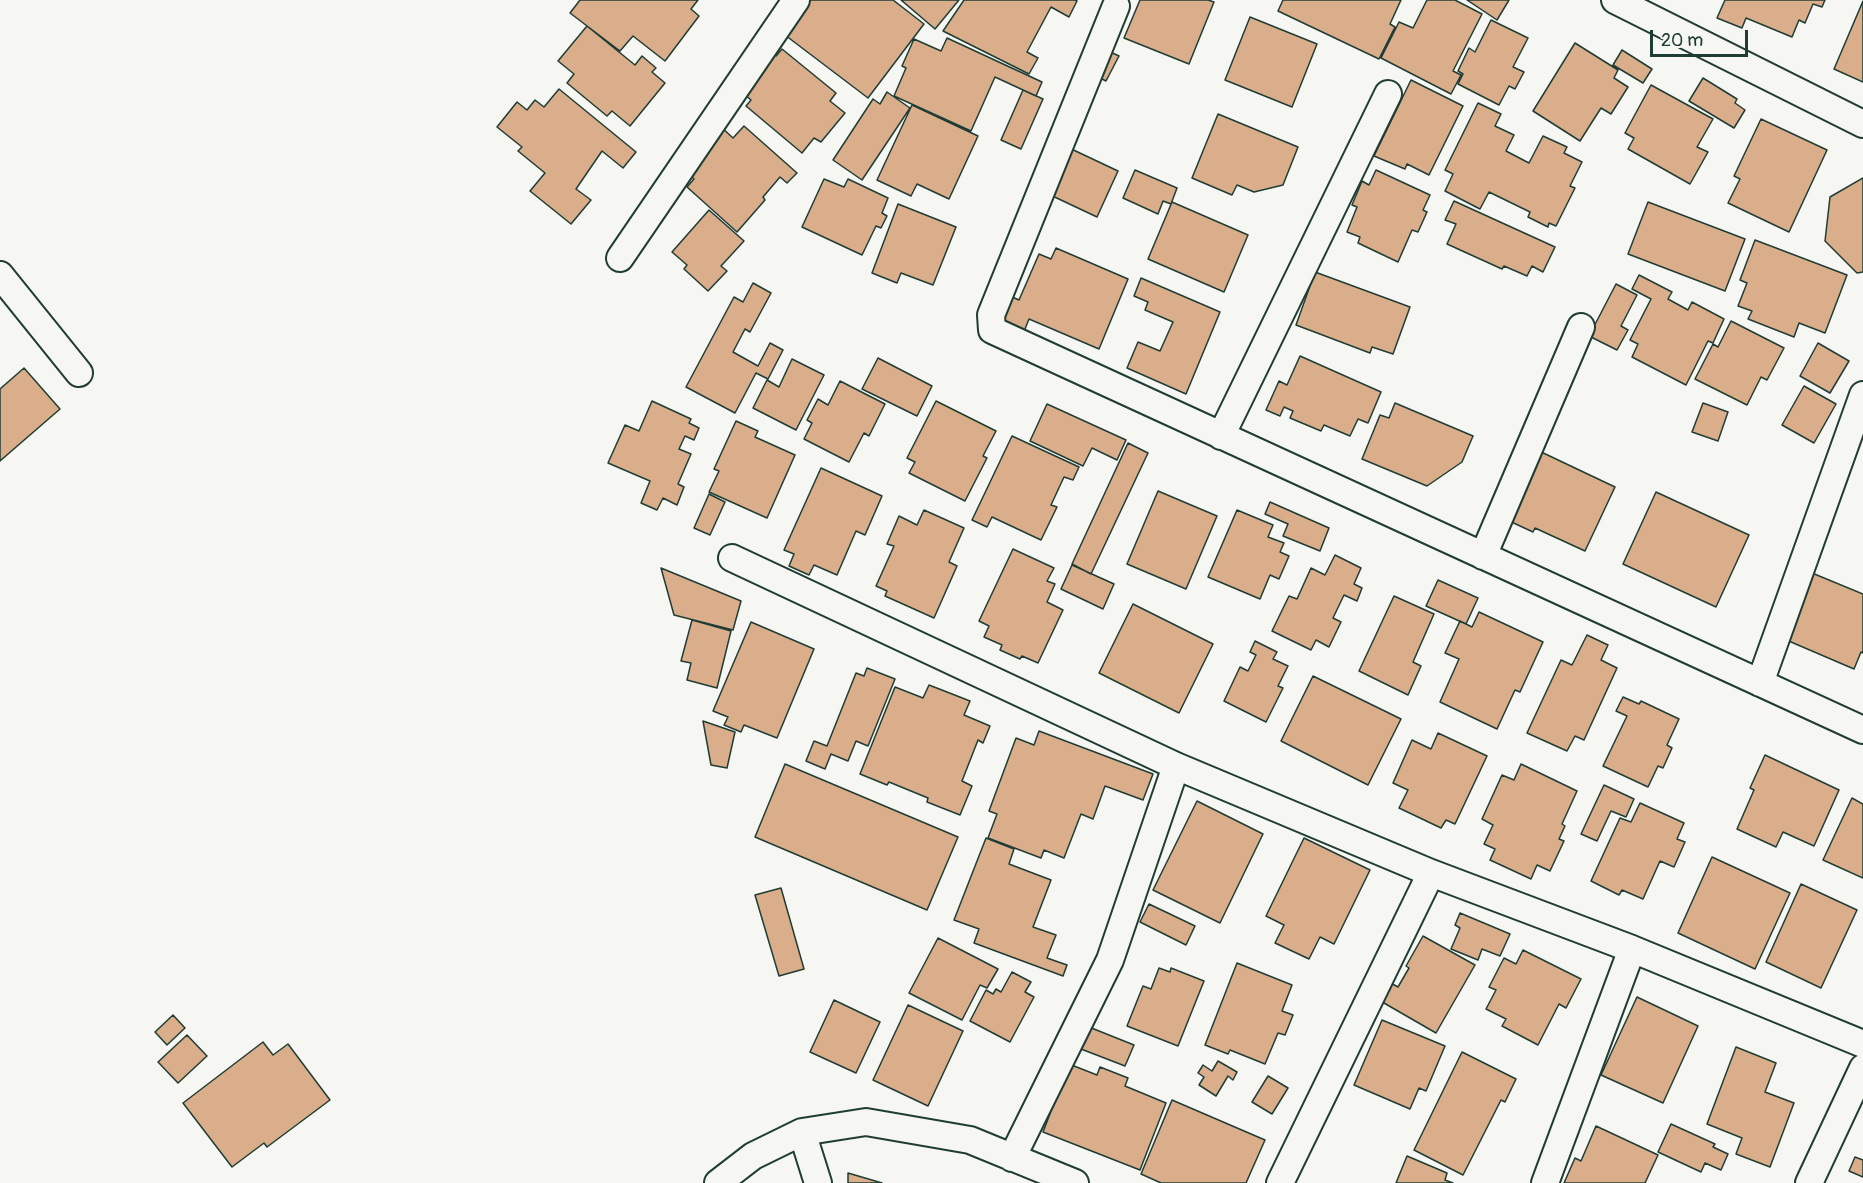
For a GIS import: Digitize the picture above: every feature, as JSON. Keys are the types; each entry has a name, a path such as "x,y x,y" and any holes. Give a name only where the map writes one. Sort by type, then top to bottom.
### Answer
{"street":[{"path":"620,258 796,0"},
{"path":"1615,0 1863,124"},
{"path":"1116,6 991,315 992,330 1863,730"},
{"path":"1221,436 1388,94"},
{"path":"0,275 79,373"},
{"path":"1483,556 1581,327"},
{"path":"1760,683 1863,395"},
{"path":"732,558 1176,766 1431,873 1632,949 1863,1044"},
{"path":"1012,1158 1110,960 1176,766"},
{"path":"1280,1183 1431,873"},
{"path":"1545,1183 1632,949"},
{"path":"1809,1183 1863,1068"},
{"path":"718,1183 753,1156 802,1132 866,1122 970,1140 1075,1183"},
{"path":"802,1132 818,1183"}],"building":[{"path":"580,0 698,0 691,9 699,16 665,61 633,36 620,51 570,13"},
{"path":"805,0 893,0 924,24 868,98 781,32"},
{"path":"901,0 959,0 935,29"},
{"path":"964,0 1077,1 1069,17 1051,7 1027,52 1038,58 1029,74 943,31"},
{"path":"1140,0 1208,0 1214,2 1189,64 1124,38"},
{"path":"1283,0 1401,0 1390,24 1395,27 1379,59 1278,11"},
{"path":"1427,0 1455,0 1482,14 1453,71 1461,75 1451,94 1381,58 1399,22 1413,28"},
{"path":"1467,0 1509,0 1497,20"},
{"path":"1725,0 1825,0 1822,7 1813,4 1805,23 1799,20 1792,37 1746,18 1742,28 1717,18"},
{"path":"1863,1 1863,82 1834,69"},
{"path":"1250,17 1317,44 1292,107 1225,80"},
{"path":"1491,20 1528,38 1513,67 1524,72 1515,89 1509,86 1499,105 1458,84 1463,74 1458,71 1469,48 1475,52"},
{"path":"587,26 635,65 642,56 656,68 652,72 665,83 630,126 612,111 607,116 567,83 574,74 558,61"},
{"path":"947,38 1042,82 1036,96 995,77 971,131 894,96 906,68 902,66 914,39 941,51"},
{"path":"1575,43 1618,70 1614,78 1628,87 1611,114 1601,108 1580,141 1533,111"},
{"path":"782,49 836,93 830,101 845,113 821,142 814,138 802,153 746,106 751,100 738,89 769,50 776,56"},
{"path":"1104,49 1119,56 1106,81 1092,74"},
{"path":"1622,50 1652,69 1643,83 1613,65"},
{"path":"1703,78 1737,99 1735,103 1745,110 1734,128 1689,101"},
{"path":"1411,80 1463,106 1429,175 1407,164 1405,169 1374,156"},
{"path":"1651,85 1713,119 1697,147 1708,152 1690,184 1628,149 1634,138 1625,133"},
{"path":"559,89 636,152 623,168 602,151 576,189 591,200 571,224 530,191 545,173 518,151 522,147 497,127 517,102 527,110 535,100 544,107"},
{"path":"1023,90 1043,99 1021,149 1001,140"},
{"path":"887,92 910,108 862,180 833,160 873,99 880,104"},
{"path":"1478,103 1501,114 1495,126 1514,135 1506,151 1529,163 1543,136 1567,147 1564,153 1582,162 1570,186 1575,188 1556,226 1549,223 1548,227 1528,217 1530,212 1489,192 1480,209 1445,191 1453,174 1445,170"},
{"path":"912,105 978,136 949,199 917,184 911,196 877,180"},
{"path":"1218,114 1298,147 1283,185 1254,192 1237,185 1232,195 1192,178"},
{"path":"1761,119 1827,150 1789,232 1728,203 1740,179 1734,176"},
{"path":"720,126 733,138 744,126 797,173 787,183 780,177 763,197 765,200 737,232 687,187 694,179 683,169"},
{"path":"1065,146 1118,171 1097,217 1044,192"},
{"path":"1135,170 1177,188 1171,204 1163,201 1158,214 1123,198"},
{"path":"1376,170 1430,195 1423,210 1427,212 1418,232 1412,230 1398,262 1358,243 1360,237 1347,232 1357,207 1352,205 1362,181 1369,185"},
{"path":"1863,178 1863,272 1857,273 1825,241 1830,197"},
{"path":"824,179 844,187 848,179 888,198 882,213 887,216 881,228 876,226 862,255 802,227"},
{"path":"1454,201 1555,247 1543,272 1532,266 1527,276 1504,266 1502,269 1447,244 1456,224 1445,220"},
{"path":"1172,202 1248,235 1224,292 1148,259"},
{"path":"1648,202 1745,239 1725,291 1628,254"},
{"path":"898,204 956,227 933,285 901,273 897,283 872,273"},
{"path":"709,210 744,241 721,266 727,271 708,291 684,269 687,265 672,252"},
{"path":"1755,240 1847,275 1825,333 1799,323 1794,337 1748,319 1752,311 1738,306 1747,283 1740,280"},
{"path":"1056,248 1128,279 1099,349 1029,319 1023,334 998,323 1010,296 1019,300 1039,254 1051,259"},
{"path":"1315,272 1410,307 1393,354 1372,347 1370,353 1296,325"},
{"path":"1639,275 1672,292 1668,299 1688,310 1692,302 1724,319 1713,343 1708,341 1686,385 1632,357 1638,344 1630,340 1651,299 1632,289"},
{"path":"1141,278 1220,312 1186,394 1127,368 1138,342 1160,351 1173,322 1145,310 1148,302 1134,296"},
{"path":"753,283 771,293 750,332 745,329 733,352 758,366 770,343 783,350 768,379 756,373 735,413 686,387 734,297 743,302"},
{"path":"1616,284 1637,295 1621,326 1628,330 1617,350 1589,336"},
{"path":"1731,321 1784,348 1767,380 1761,377 1747,405 1695,379 1713,344 1718,347"},
{"path":"1818,343 1849,361 1830,393 1800,376"},
{"path":"1300,356 1381,392 1368,423 1358,419 1350,436 1324,425 1321,431 1290,418 1293,411 1284,407 1280,416 1266,410 1279,381 1287,385"},
{"path":"878,358 932,386 917,416 862,389"},
{"path":"792,359 824,375 796,430 753,408 767,380 779,387"},
{"path":"24,368 60,409 0,461 0,389"},
{"path":"840,381 885,404 869,436 864,433 849,462 804,439 812,423 807,420 818,399 828,405"},
{"path":"1804,386 1836,404 1814,443 1782,425"},
{"path":"652,401 691,419 689,423 699,428 694,440 685,436 679,449 691,454 678,484 684,487 677,505 663,498 657,510 641,503 650,481 608,463 625,425 639,431"},
{"path":"936,401 996,431 983,456 987,458 965,501 909,473 915,462 907,458"},
{"path":"1395,403 1473,436 1462,462 1427,486 1362,459 1380,415 1389,418"},
{"path":"1703,403 1728,412 1718,441 1692,432"},
{"path":"1047,404 1126,440 1117,460 1092,448 1083,466 1030,441"},
{"path":"736,421 758,431 755,437 795,455 767,518 709,492 719,471 714,469"},
{"path":"1012,436 1079,467 1073,480 1064,477 1051,505 1057,507 1041,540 992,517 987,527 972,520"},
{"path":"1128,443 1148,453 1091,574 1072,564"},
{"path":"1537,450 1615,487 1585,551 1535,528 1533,532 1505,519"},
{"path":"821,468 882,496 865,535 856,531 837,575 814,565 809,575 789,566 794,554 784,550"},
{"path":"1158,491 1217,516 1186,589 1127,564"},
{"path":"1656,492 1749,535 1716,607 1623,564"},
{"path":"709,494 725,502 710,535 694,528"},
{"path":"1270,502 1329,528 1320,551 1283,536 1288,524 1265,514"},
{"path":"924,510 964,528 949,562 957,566 934,618 885,596 887,591 876,586 894,546 887,544 899,516 917,525"},
{"path":"1237,510 1273,525 1268,537 1284,543 1280,552 1289,556 1279,579 1270,575 1260,599 1208,577"},
{"path":"1013,549 1054,568 1047,581 1055,584 1047,602 1063,610 1038,663 1022,656 1020,659 1000,650 1002,645 984,637 989,626 979,621"},
{"path":"1335,555 1361,568 1354,584 1362,588 1357,601 1344,595 1333,618 1341,622 1329,647 1316,640 1311,650 1272,631 1289,596 1297,599 1311,568 1325,575"},
{"path":"1072,565 1114,584 1103,609 1061,589"},
{"path":"661,568 741,601 733,630 674,615"},
{"path":"1812,573 1863,594 1863,653 1861,652 1854,669 1784,639"},
{"path":"1438,580 1478,598 1466,624 1426,606"},
{"path":"1394,596 1434,614 1413,662 1421,666 1408,695 1359,671"},
{"path":"1133,604 1213,644 1179,713 1099,673"},
{"path":"1479,612 1543,642 1520,692 1515,690 1497,729 1440,702 1459,659 1445,653 1460,621 1472,627"},
{"path":"692,620 731,631 717,688 687,680 691,663 681,661"},
{"path":"751,622 814,649 777,738 744,725 741,732 724,725 728,717 713,711"},
{"path":"1587,635 1608,645 1601,660 1617,668 1584,740 1575,736 1567,751 1527,733 1561,660 1572,665"},
{"path":"1255,641 1277,652 1273,659 1288,666 1278,686 1283,688 1266,722 1224,701 1240,667 1248,671 1256,655 1250,652"},
{"path":"867,668 895,679 868,746 856,741 848,761 831,754 825,769 806,761 814,741 827,746 856,673 864,676"},
{"path":"1313,676 1401,719 1368,785 1281,741"},
{"path":"929,685 970,701 964,715 990,726 983,743 978,740 962,781 972,786 960,815 927,802 928,798 889,782 887,785 860,774 895,687 923,698"},
{"path":"1623,697 1639,704 1641,701 1679,719 1667,745 1672,748 1663,768 1658,766 1648,787 1603,766 1627,716 1616,711"},
{"path":"703,721 735,732 727,768 711,765"},
{"path":"1039,731 1153,774 1143,800 1105,786 1093,819 1081,814 1064,858 1044,850 1041,858 988,838 997,814 989,811 1016,738 1034,745"},
{"path":"1438,733 1487,756 1455,824 1446,820 1441,828 1399,808 1408,790 1393,783 1412,740 1431,749"},
{"path":"1765,755 1839,790 1814,846 1783,832 1776,847 1737,829 1754,790 1750,788"},
{"path":"785,764 958,837 927,910 755,837"},
{"path":"1521,764 1577,791 1562,824 1565,826 1559,839 1564,841 1550,871 1537,865 1531,879 1490,860 1495,849 1484,844 1493,825 1482,819 1502,775 1514,780"},
{"path":"1604,785 1634,799 1626,817 1611,811 1597,841 1581,834"},
{"path":"1852,798 1863,804 1863,878 1823,860"},
{"path":"1197,801 1263,834 1220,923 1153,890"},
{"path":"1640,803 1684,823 1677,839 1685,842 1674,867 1660,861 1643,899 1622,890 1619,895 1591,881 1620,818 1631,822"},
{"path":"986,838 1014,849 1009,864 1051,880 1033,927 1056,935 1047,958 1067,965 1063,976 974,943 979,929 954,920"},
{"path":"1304,838 1370,870 1334,944 1320,937 1309,959 1275,943 1284,925 1266,916"},
{"path":"1712,857 1790,893 1755,969 1678,933"},
{"path":"1801,884 1857,910 1821,988 1766,962"},
{"path":"781,888 804,969 779,976 755,895"},
{"path":"1149,904 1195,926 1186,945 1140,922"},
{"path":"1460,913 1510,934 1500,956 1482,949 1478,960 1451,949 1460,928 1455,925"},
{"path":"1423,936 1475,965 1436,1033 1377,999 1387,981 1398,987 1409,968 1406,966"},
{"path":"938,938 998,969 987,988 980,985 962,1020 909,993"},
{"path":"1523,950 1581,979 1566,1008 1559,1004 1538,1045 1502,1026 1506,1019 1486,1009 1496,990 1489,987 1504,958 1516,964"},
{"path":"1237,963 1292,985 1282,1011 1293,1015 1285,1035 1278,1033 1265,1064 1230,1050 1228,1054 1205,1045"},
{"path":"1159,968 1170,972 1171,968 1204,981 1178,1046 1127,1026 1143,986 1151,989"},
{"path":"1012,972 1031,982 1025,992 1034,997 1010,1042 970,1021 986,990 993,994 996,989 1001,992"},
{"path":"1637,997 1698,1026 1663,1103 1601,1075"},
{"path":"834,1000 880,1022 856,1073 810,1052"},
{"path":"908,1005 963,1031 928,1106 873,1080"},
{"path":"173,1015 185,1028 167,1045 155,1032"},
{"path":"1382,1020 1445,1046 1426,1091 1419,1088 1410,1109 1354,1085"},
{"path":"1089,1027 1134,1045 1125,1066 1081,1049"},
{"path":"187,1035 207,1056 178,1083 158,1062"},
{"path":"263,1042 273,1055 288,1044 330,1100 267,1147 264,1143 232,1167 183,1103"},
{"path":"1736,1047 1776,1063 1765,1092 1794,1103 1770,1167 1736,1154 1742,1138 1707,1124"},
{"path":"1462,1052 1516,1079 1505,1102 1501,1100 1463,1175 1414,1150"},
{"path":"1218,1061 1237,1072 1233,1080 1228,1076 1216,1096 1199,1085 1204,1077 1198,1073 1203,1065 1212,1071"},
{"path":"1069,1064 1097,1075 1100,1067 1128,1078 1125,1086 1166,1103 1140,1170 1043,1132"},
{"path":"1268,1076 1288,1088 1272,1114 1252,1102"},
{"path":"1172,1100 1265,1140 1246,1183 1161,1183 1141,1174"},
{"path":"1671,1124 1715,1144 1713,1147 1728,1154 1721,1170 1705,1163 1701,1172 1658,1152"},
{"path":"1596,1126 1658,1155 1645,1183 1564,1183 1575,1158 1581,1161"},
{"path":"1407,1156 1447,1173 1445,1180 1453,1183 1396,1183"},
{"path":"1855,1157 1863,1160 1863,1177 1849,1171"},
{"path":"848,1173 882,1183 848,1183"}]}
